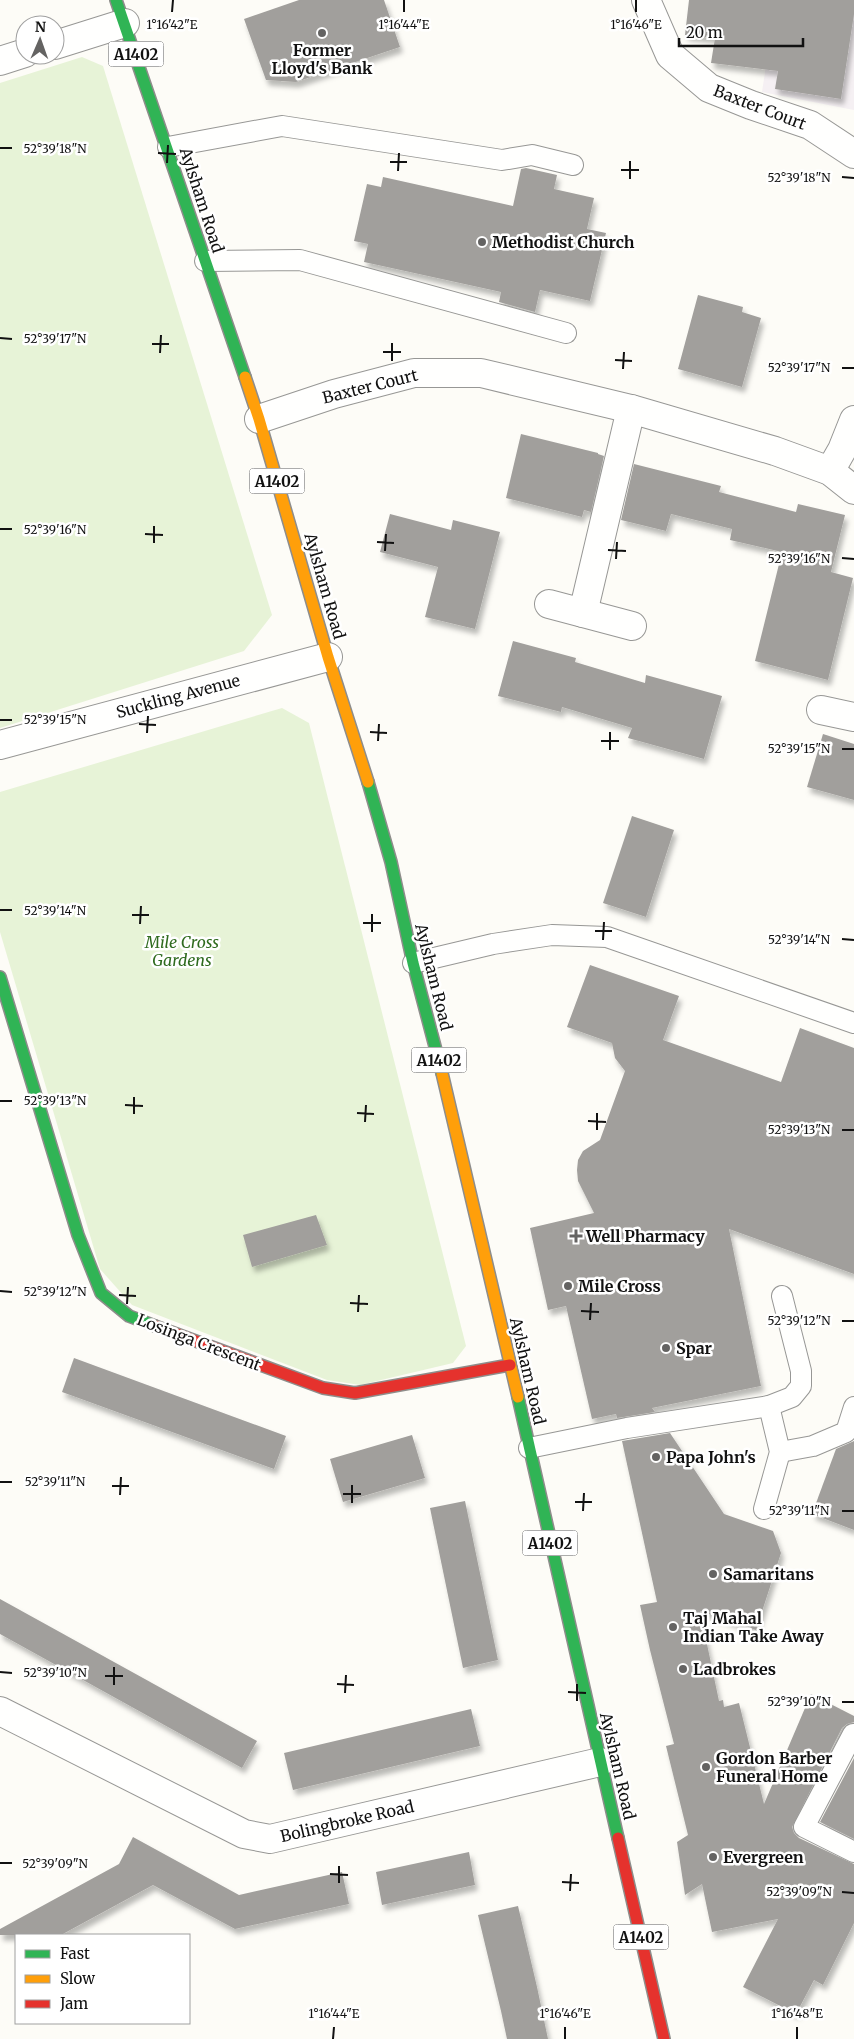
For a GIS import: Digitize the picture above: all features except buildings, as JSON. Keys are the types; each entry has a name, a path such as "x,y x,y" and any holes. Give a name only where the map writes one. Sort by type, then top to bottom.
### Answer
{"main road":[{"name":"Aylsham Road","path":"121,12 259,419 328,657 358,748 388,852 510,1365 664,2039"},
{"name":"Losinga Crescent","path":"0,977 78,1235 101,1293 129,1316 323,1388 355,1393 436,1380 510,1365"}],"street":[{"name":"Baxter Court","path":"646,0 670,55 709,88 810,126 854,154"},
{"path":"65,40 121,12"},
{"path":"0,61 15,57"},
{"name":"Baxter Court","path":"259,419 334,394 414,373 481,373 631,409 775,451 830,470 854,490"},
{"path":"583,614 631,409"},
{"path":"830,470 842,450 854,420"},
{"path":"549,604 632,626"},
{"name":"Suckling Avenue","path":"0,746 328,657"},
{"path":"821,710 854,717"},
{"name":"Bolingbroke Road","path":"0,1711 244,1834 270,1839 600,1762"}],"lane":[{"path":"168,147 282,126 502,160 532,155 573,164"},
{"path":"206,261 300,260 566,333"},
{"path":"413,963 493,944 552,936 607,937 854,1023"},
{"path":"529,1448 627,1428 770,1406 792,1397 801,1386 801,1371 782,1296"},
{"path":"764,1509 780,1452 770,1406"},
{"path":"780,1452 813,1446 846,1432 854,1407"},
{"path":"853,1734 804,1827 854,1852"}],"shaded area":[{"path":"776,0 854,0 854,110 762,92"}],"green space":[{"path":"82,57 103,66 272,615 244,651 0,728 0,83 57,65 65,65 65,62"},
{"name":"Mile Cross Gardens","path":"282,708 309,723 466,1346 453,1363 360,1385 327,1380 132,1305 100,1269 0,932 0,792"}],"traffic: fast":[{"path":"116,0 245,377"},
{"path":"368,782 391,862 413,963 442,1073"},
{"path":"0,977 78,1235 101,1293 129,1316 155,1326"},
{"path":"518,1397 618,1838"}],"traffic: slow":[{"path":"245,377 328,657 368,782"},
{"path":"442,1073 518,1397"}],"traffic: jam":[{"path":"155,1326 323,1388 355,1393 510,1365"},
{"path":"618,1838 664,2039"}],"place":[{"name":"Former Lloyd's Bank","path":"322,33"},
{"name":"Methodist Church","path":"482,242"},
{"name":"Well Pharmacy","path":"576,1236"},
{"name":"Mile Cross","path":"568,1286"},
{"name":"Spar","path":"666,1348"},
{"name":"Papa John's","path":"656,1457"},
{"name":"Samaritans","path":"713,1574"},
{"name":"Taj Mahal Indian Take Away","path":"673,1627"},
{"name":"Ladbrokes","path":"683,1669"},
{"name":"Gordon Barber Funeral Home","path":"706,1767"},
{"name":"Evergreen","path":"713,1857"}]}
